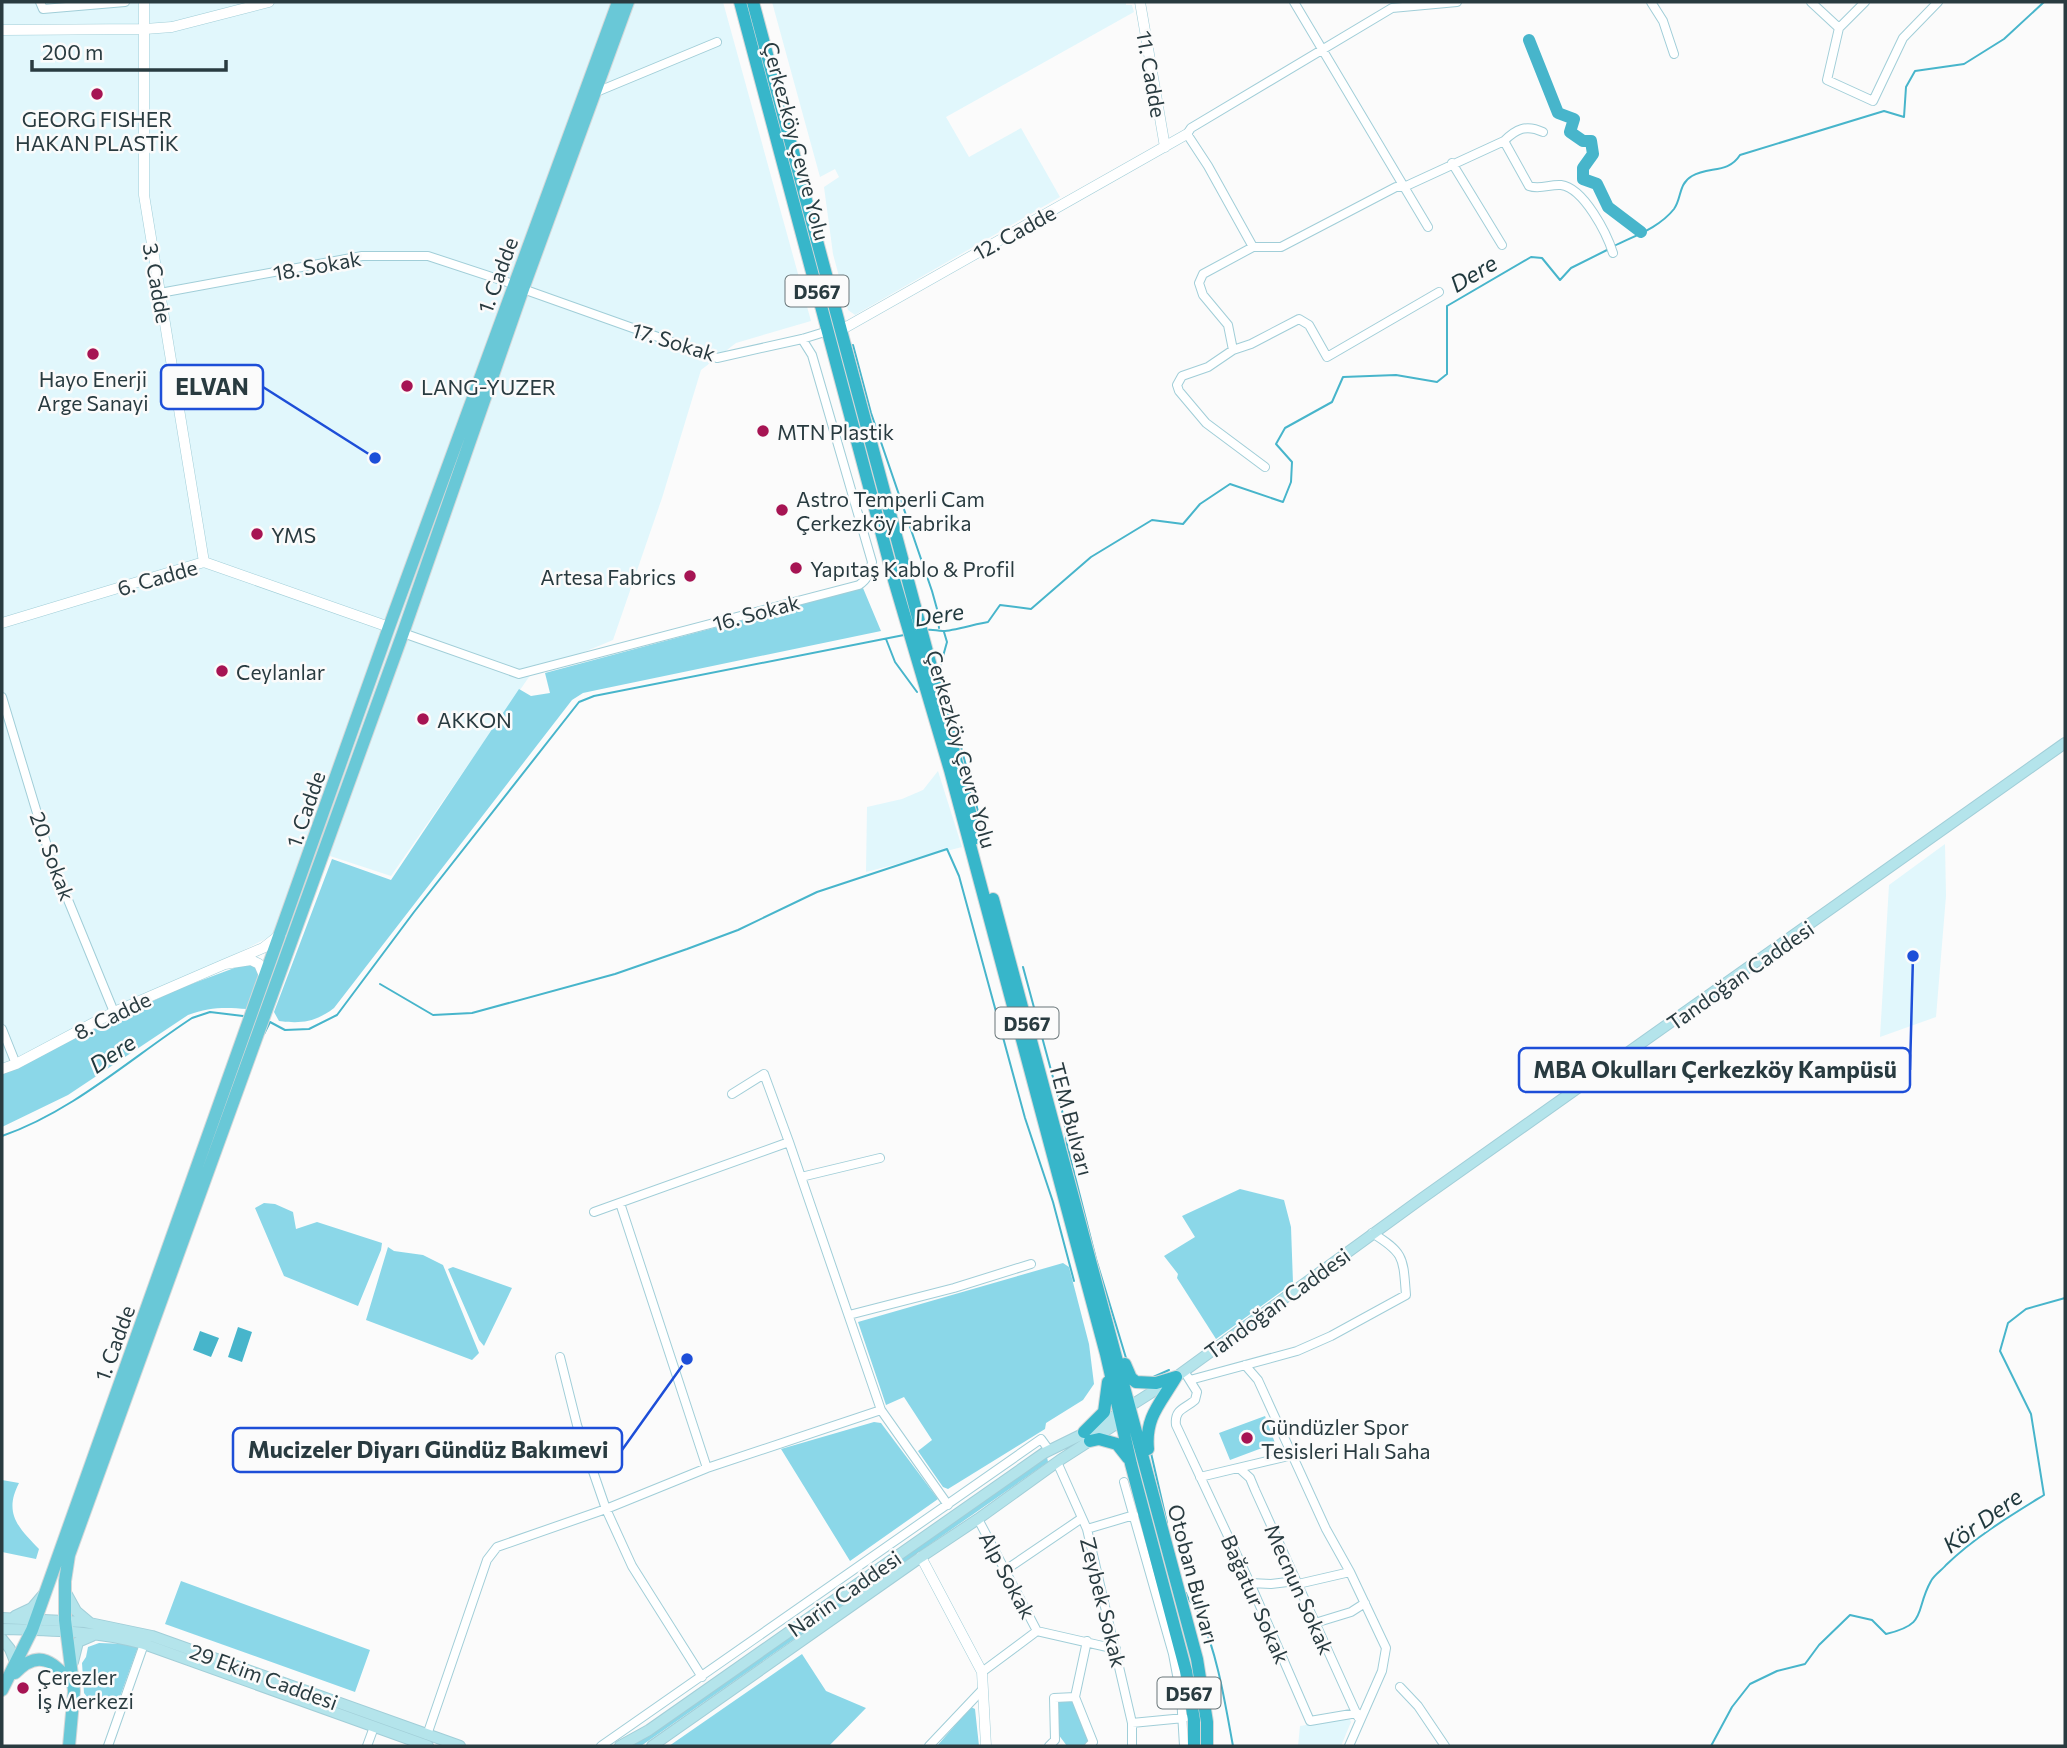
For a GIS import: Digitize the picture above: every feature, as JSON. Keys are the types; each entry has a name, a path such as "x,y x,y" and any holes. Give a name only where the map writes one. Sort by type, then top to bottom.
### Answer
{"highway":[{"name":"Çerkezköy Çevre Yolu","path":"740,2 879,475 900,579"},
{"name":"D567","path":"753,2 835,330"},
{"name":"Çerkezköy Çevre Yolu","path":"835,330 1060,1182"},
{"name":"TEM Bulvarı","path":"918,642 1111,1334 1127,1413"},
{"name":"TEM Bulvarı","path":"1060,1182 1106,1354 1127,1413"},
{"path":"1111,1334 1131,1378 1136,1382 1156,1383 1183,1376"},
{"path":"1106,1354 1108,1388 1104,1412 1087,1436 1117,1444 1131,1464"},
{"path":"1154,1500 1147,1434 1149,1423 1152,1413 1183,1376"},
{"name":"Otoban Bulvarı","path":"1127,1413 1131,1464 1186,1671 1194,1720 1194,1746"},
{"name":"Otoban Bulvarı","path":"1127,1413 1154,1500 1197,1659 1207,1722 1207,1746"}],"main road":[{"name":"1. Cadde","path":"4,1686 34,1624 403,633 518,287 618,2"},
{"name":"1. Cadde","path":"259,1014 265,979 389,627 628,2"},
{"name":"Tandoğan Caddesi","path":"1087,1436 1151,1400 1372,1233 2065,743"},
{"name":"1. Cadde","path":"69,1746 73,1685 65,1590 69,1555 252,1033"},
{"name":"Narin Caddesi","path":"620,1746 649,1730 1049,1450 1068,1440 1087,1436"},
{"name":"Narin Caddesi","path":"652,1746 978,1519 1058,1461 1087,1436"},
{"path":"65,1590 75,1611 92,1623"},
{"path":"4,1618 24,1613 36,1604 45,1592"},
{"path":"4,1618 34,1624 66,1625"},
{"name":"29 Ekim Caddesi","path":"66,1625 92,1623 152,1636 428,1741"},
{"path":"2,1629 34,1624"},
{"name":"29 Ekim Caddesi","path":"66,1625 144,1644 374,1727 460,1746"},
{"path":"72,1665 78,1642 97,1634"},
{"path":"2,1639 16,1664"},
{"path":"4,1686 23,1665 39,1659 52,1663 73,1685"}],"street":[{"path":"40,2 43,9 125,2"},
{"name":"3. Cadde","path":"144,2 144,195 204,562"},
{"path":"2,30 172,27 269,2"},
{"name":"11. Cadde","path":"1140,2 1165,147"},
{"path":"1295,2 1428,227"},
{"path":"1253,247 1187,134 1191,128 1392,8 1457,2"},
{"path":"1651,2 1663,21 1674,54"},
{"path":"1811,2 1839,28"},
{"path":"1865,2 1839,28 1828,80 1873,101 1903,38 1938,2"},
{"path":"594,93 717,42"},
{"path":"1233,350 1228,326 1203,295 1199,283 1203,274 1253,247 1282,247 1396,187 1404,187 1504,141 1522,127 1543,132"},
{"name":"12. Cadde","path":"835,330 1187,134"},
{"path":"1504,141 1529,186 1535,188 1561,185 1578,194 1588,205 1613,253"},
{"path":"1452,163 1503,245"},
{"name":"18. Sokak","path":"160,293 362,256 428,256 518,287"},
{"name":"17. Sokak","path":"518,287 717,358 835,330"},
{"path":"1265,467 1206,423 1179,391 1177,385 1182,376 1208,367 1233,350 1299,320 1309,325 1327,357 1439,292"},
{"name":"16. Sokak","path":"403,633 519,674 864,581 871,570 872,562 812,355 802,339"},
{"name":"6. Cadde","path":"2,623 204,562 389,627"},
{"name":"20. Sokak","path":"2,697 50,856 114,1012"},
{"name":"8. Cadde","path":"2,1069 114,1012 263,948 281,934"},
{"name":"8. Cadde","path":"225,964 251,960 260,964 265,979"},
{"path":"2,1029 16,1064"},
{"path":"732,1094 764,1074 881,1410 948,1505"},
{"path":"594,1212 789,1142"},
{"path":"802,1177 880,1158"},
{"path":"620,1203 707,1468"},
{"path":"1183,1376 1245,1365 1309,1346 1406,1295 1403,1261 1395,1247 1372,1233"},
{"path":"849,1315 954,1288 1031,1264"},
{"path":"560,1357 577,1425 606,1510 632,1566 702,1676"},
{"path":"1245,1365 1258,1380 1326,1529 1386,1648 1382,1671 1358,1718 1349,1746"},
{"name":"Bağatur Sokak","path":"1183,1376 1198,1392 1195,1400 1175,1416 1186,1448 1250,1583 1310,1721 1341,1715 1358,1718"},
{"path":"428,1741 492,1552 497,1547 606,1510 707,1468 881,1410"},
{"path":"601,1746 1041,1439 1058,1461"},
{"path":"1200,1477 1293,1455"},
{"name":"Zeybek Sokak","path":"1058,1461 1087,1530 1132,1723 1132,1746"},
{"name":"Mecnun Sokak","path":"1239,1468 1250,1478 1358,1718"},
{"path":"1124,1482 1172,1654 1184,1718 1184,1746"},
{"path":"1087,1530 1134,1515"},
{"path":"1006,1569 1082,1518"},
{"name":"Alp Sokak","path":"978,1519 1037,1631"},
{"path":"921,1557 982,1672 986,1746"},
{"path":"1250,1583 1297,1582 1350,1572"},
{"path":"1315,1623 1351,1612 1365,1602"},
{"path":"982,1672 1037,1631 1116,1649"},
{"path":"1087,1642 1075,1697 1093,1742 1089,1746"},
{"path":"108,1746 144,1644"},
{"path":"1400,1687 1418,1706 1445,1746"},
{"path":"929,1746 983,1689"},
{"path":"1055,1744 1054,1698 1075,1697"},
{"path":"1132,1723 1184,1718"},
{"path":"367,1746 374,1727"}],"shaded area":[{"path":"2,2 723,2 811,321 736,343 701,370 662,498 613,640 531,674 391,876 330,856 275,934 114,1016 2,1069"},
{"path":"772,2 1126,2 1126,5 1132,5 1134,12 946,117 969,157 1021,128 1060,197 855,315 848,310 833,254 824,187 839,177 835,169 820,177"},
{"path":"863,588 881,631 583,693 572,700 334,1008 308,1021 279,1021 274,1012 332,859 391,880 519,689 531,696 550,693 545,673"},
{"path":"938,771 962,847 866,872 867,807 902,799 923,790"},
{"path":"1945,844 1946,896 1936,1017 1880,1037 1889,885"},
{"path":"245,964 254,966 260,975 247,1009 217,1008 188,1015 68,1095 2,1127 2,1073 178,989"},
{"path":"1240,1189 1284,1200 1291,1227 1293,1283 1216,1339 1177,1278 1178,1274 1164,1256 1195,1237 1182,1216"},
{"path":"264,1203 275,1204 293,1212 296,1229 317,1222 382,1243 358,1306 284,1276 255,1208"},
{"path":"388,1247 394,1251 423,1255 443,1265 479,1353 472,1360 366,1320"},
{"path":"1063,1263 1069,1267 1089,1344 1094,1384 1083,1400 1046,1423 1045,1429 948,1489 943,1487 918,1451 932,1440 904,1397 886,1405 858,1322"},
{"path":"453,1267 512,1288 484,1346 448,1269"},
{"path":"238,1327 252,1332 242,1362 228,1357"},
{"path":"200,1331 219,1338 211,1357 193,1350"},
{"name":"Gündüzler Spor Tesisleri Halı Saha","path":"1265,1416 1275,1443 1230,1460 1219,1433"},
{"path":"874,1422 881,1423 938,1499 850,1561 781,1449"},
{"path":"1047,1457 1048,1462 641,1746 632,1746"},
{"path":"2,1480 19,1483 14,1494 13,1512 20,1527 39,1549 36,1559 2,1552"},
{"path":"181,1581 370,1650 355,1692 165,1624"},
{"path":"99,1643 138,1647 117,1705 88,1698 84,1693 82,1663 88,1647"},
{"path":"802,1654 826,1691 866,1708 829,1746 669,1746"},
{"path":"1057,1701 1073,1702 1089,1743 1085,1746 1067,1746 1058,1734"},
{"path":"971,1707 975,1709 979,1746 937,1746"},
{"path":"1349,1718 1351,1722 1341,1746 1298,1746 1300,1726"}],"waterway":[{"name":"Dere","path":"1614,246 1646,231 1668,216 1676,205 1684,183 1698,173 1730,165 1740,155 1884,111 1904,117 1906,87 1915,71 1964,64 2004,39 2044,2"},
{"path":"1529,40 1558,113 1574,119 1570,132 1583,141 1591,141 1593,154 1583,168 1583,179 1597,184 1608,207 1641,232"},
{"name":"Dere","path":"926,630 946,631 988,622 1000,605 1031,609 1091,557 1152,520 1183,524 1200,504 1230,484 1283,502 1291,482 1292,462 1276,444 1285,428 1332,402 1343,377 1396,375 1437,382 1447,374 1447,306 1531,257 1542,258 1560,280 1571,268 1609,249"},
{"path":"853,345 871,413 932,591 939,628"},
{"path":"944,632 947,642 940,667 980,819"},
{"path":"264,1034 270,1022 285,1030 309,1029 337,1015 579,702 594,696 904,635"},
{"path":"886,639 895,662 917,692"},
{"path":"380,984 433,1015 472,1013 615,974 738,930 817,892 947,849 959,876 1025,1118 1053,1202 1074,1281"},
{"path":"1023,967 1064,1118 1067,1145 1096,1259 1126,1358"},
{"name":"Dere","path":"2,1136 28,1126 77,1099 192,1018 210,1012 243,1016"},
{"name":"Kör Dere","path":"1711,1746 1732,1707 1750,1684 1777,1671 1805,1664 1819,1645 1850,1615 1872,1620 1886,1634 1909,1626 1915,1621 1926,1591 1936,1575 1981,1536 2044,1495 2031,1414 2000,1351 2008,1323 2026,1309 2065,1298"},
{"path":"1151,1378 1169,1370"},
{"path":"1151,1453 1167,1523"},
{"path":"1186,1593 1200,1615 1212,1647 1233,1746"}],"place":[{"name":"GEORG FISHER HAKAN PLASTİK","path":"97,94"},
{"name":"Hayo Enerji Arge Sanayi","path":"93,354"},
{"name":"LANG-YUZER","path":"407,386"},
{"name":"MTN Plastik","path":"763,431"},
{"name":"ELVAN","path":"375,458"},
{"name":"Astro Temperli Cam Çerkezköy Fabrika","path":"782,510"},
{"name":"YMS","path":"257,534"},
{"name":"Yapıtaş Kablo & Profil","path":"796,568"},
{"name":"Artesa Fabrics","path":"690,576"},
{"name":"Ceylanlar","path":"222,671"},
{"name":"AKKON","path":"423,719"},
{"name":"MBA Okulları Çerkezköy Kampüsü","path":"1913,956"},
{"name":"Mucizeler Diyarı Gündüz Bakımevi","path":"687,1359"},
{"name":"Gündüzler Spor Tesisleri Halı Saha","path":"1247,1438"},
{"name":"Çerezler İş Merkezi","path":"23,1688"}]}
